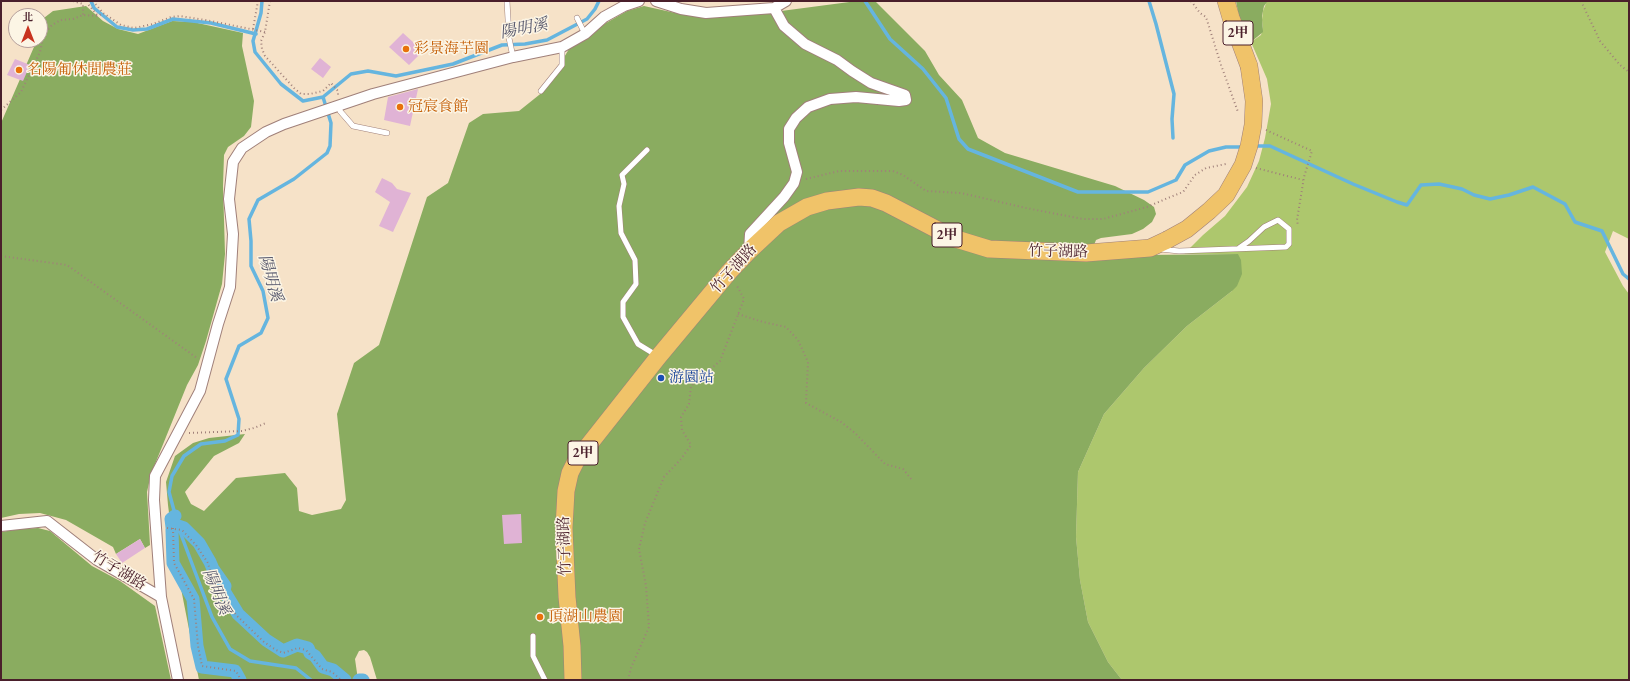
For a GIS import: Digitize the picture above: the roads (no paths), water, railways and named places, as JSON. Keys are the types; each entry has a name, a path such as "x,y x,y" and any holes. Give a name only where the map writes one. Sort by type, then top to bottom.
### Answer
{"main road":[{"name":"竹子湖路","path":"572,680 572,646 567,597 564,528 566,491 570,473 576,461 659,356 729,272 749,251 779,223 807,207 827,201 859,197 872,198 886,203 953,238 989,249 1086,253 1150,248 1167,240 1187,229 1226,195 1243,165 1250,146 1254,125 1254,101 1249,66 1226,1"}],"street":[{"path":"161,597 154,500 155,476 200,391 206,365 230,287 233,234 229,199 233,162 242,148 266,132 284,124 373,94 512,54 562,47 585,34 604,17 624,6 639,1"},
{"path":"656,1 681,9 706,13 774,8 786,1"},
{"path":"749,251 750,234 784,198 794,183 797,172 789,143 789,129 796,118 808,107 830,99 856,97 900,101 906,100 905,95 871,83 852,72 837,60 805,44 784,26 774,8"},
{"name":"竹子湖路","path":"1,526 47,521 97,560 161,597 178,680"}],"lane":[{"path":"507,1 509,38 512,54"},
{"path":"577,18 585,34"},
{"path":"541,91 562,65 562,47"},
{"path":"336,106 353,126 387,133"},
{"path":"647,150 622,175 624,184 619,206 621,233 635,260 636,284 623,302 624,317 638,344 659,356"},
{"path":"1150,248 1179,251 1286,247 1288,244 1289,229 1278,220 1264,227 1239,248"},
{"path":"533,636 533,656 545,680"}],"waterway":[{"path":"91,1 94,8 117,27 133,30 147,29 173,19 211,23 256,34"},
{"path":"262,1 261,13 253,41 255,52 281,84 303,101 323,97"},
{"name":"陽明溪","path":"311,680 296,668 250,661 230,649 212,617 179,529 169,492 172,476 184,456 201,444 225,441 238,435 239,419 226,379 239,346 261,333 268,318 263,291 251,266 249,219 258,200 294,179 327,153 330,146 331,123 323,97 351,74 368,71 396,76 453,64 502,45 525,44 547,40 587,19 599,1"},
{"path":"865,1 890,39 923,69 946,98 959,139 968,149 1078,192 1148,192 1176,180 1185,165 1209,151 1226,147 1244,147"},
{"path":"1149,1 1174,94 1172,119 1173,138"},
{"path":"1255,146 1270,146 1353,184 1407,205 1421,185 1439,184 1462,189 1474,195 1490,199 1509,195 1533,187 1565,204 1575,222 1602,231 1623,274 1629,279"},
{"path":"172,527 171,519 175,516"},
{"path":"178,526 184,528 199,543 213,569 225,586 224,591 238,614 266,640 283,651 297,645 308,648 310,653 315,656 323,667 333,670 345,680"},
{"path":"172,530 173,563 193,599 197,646 202,667 235,671 240,680"}],"place":[{"name":"彩景海芋園","path":"406,49"},
{"name":"名陽匍休閒農莊","path":"19,70"},
{"name":"冠宸食館","path":"400,107"},
{"name":"游園站","path":"661,378"},
{"name":"頂湖山農園","path":"540,617"}]}
